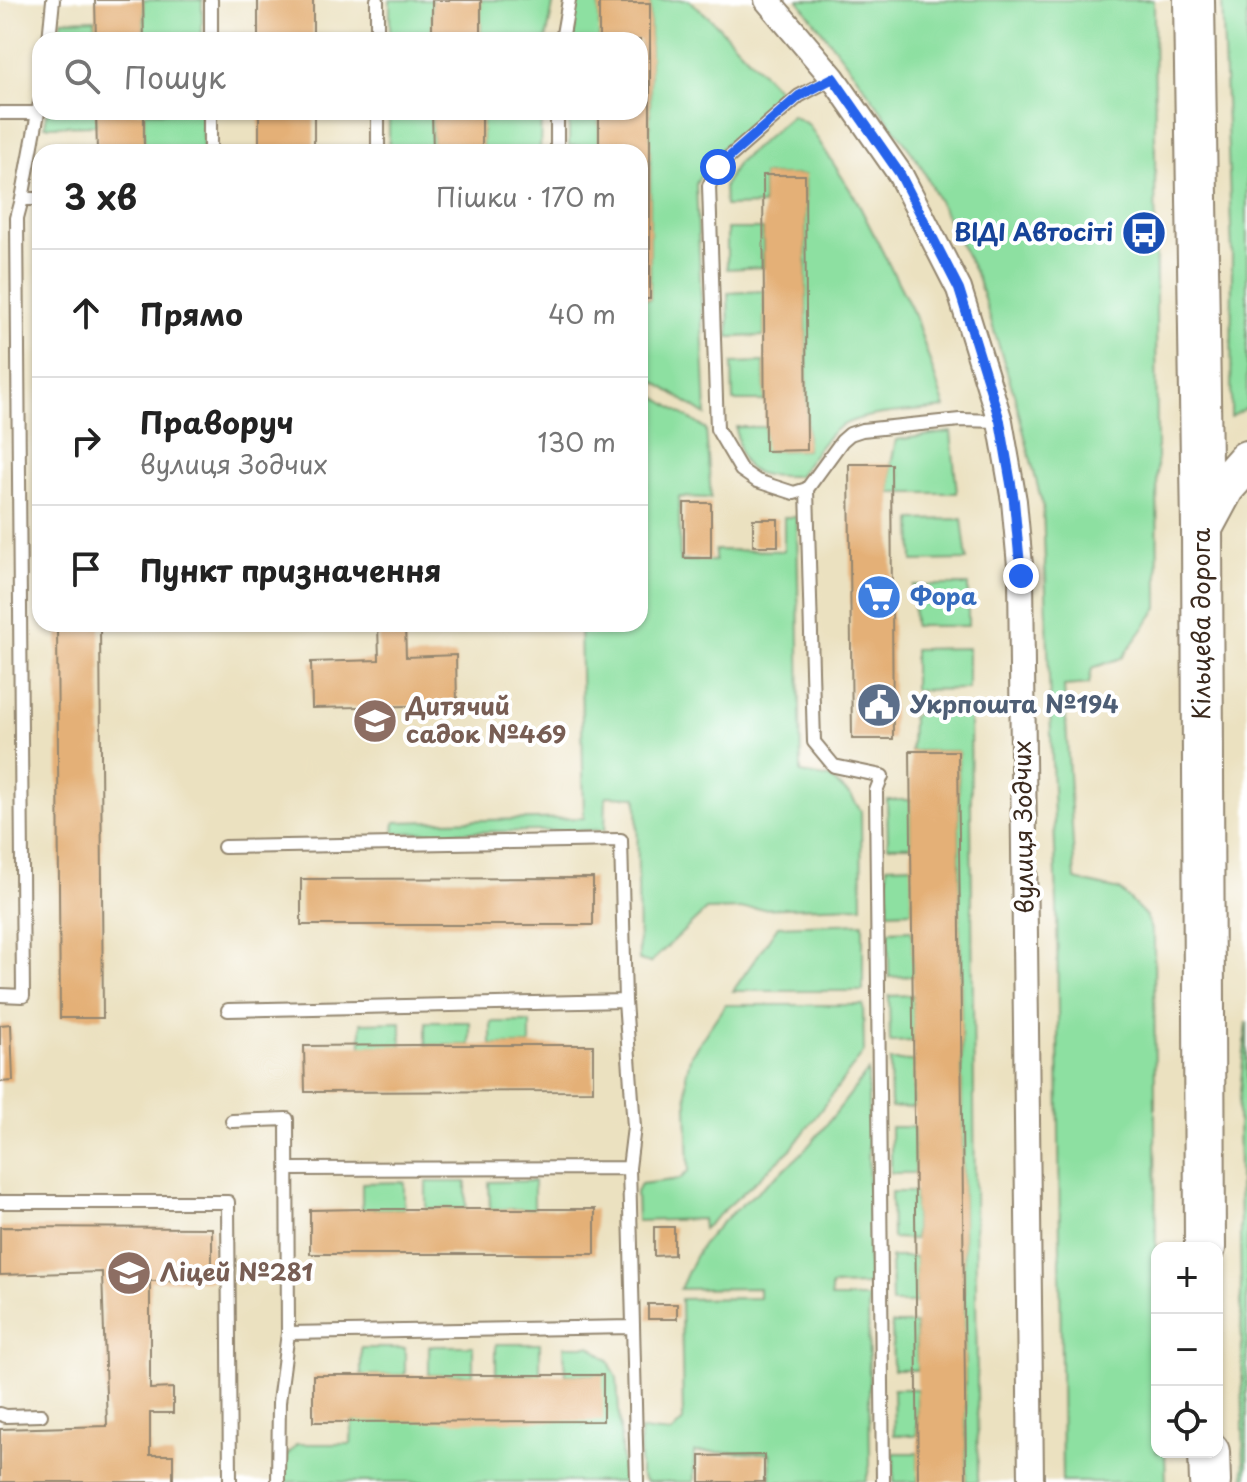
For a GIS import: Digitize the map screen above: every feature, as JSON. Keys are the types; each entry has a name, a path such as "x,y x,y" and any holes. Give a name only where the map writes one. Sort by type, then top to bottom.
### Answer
{"highway":[{"name":"Кільцева дорога","path":"1194,0 1202,528 1205,1242"},
{"path":"1202,528 1224,487 1247,461"},
{"path":"1209,1458 1210,1482"}],"street":[{"name":"вулиця Зодчих","path":"767,0 833,78 900,174 959,289 1000,421 1014,501 1021,576 1031,1482"}],"lane":[{"path":"50,32 53,0"},
{"path":"211,0 211,32"},
{"path":"377,0 377,32"},
{"path":"563,32 569,0"},
{"path":"833,78 788,105 718,167 709,186 717,429 741,470 757,481 794,493 807,489 850,434 862,430 960,420 1000,421"},
{"path":"0,113 32,108"},
{"path":"32,144 37,120"},
{"path":"210,120 210,144"},
{"path":"378,120 378,144"},
{"path":"557,120 557,144"},
{"path":"0,995 23,996 17,218 32,145"},
{"path":"22,199 32,199"},
{"path":"807,489 814,742 834,766 882,776 876,791 883,1482"},
{"path":"224,847 621,840 625,1001 634,1127 629,1168 637,1482"},
{"path":"228,1010 625,1001"},
{"path":"232,1121 287,1119 288,1333 279,1402 278,1482"},
{"path":"289,1169 629,1168"},
{"path":"0,1202 228,1202 230,1482"},
{"path":"288,1333 633,1327"},
{"path":"0,1414 41,1415"}],"green space":[{"path":"143,0 202,0 202,32 144,32"},
{"path":"390,0 432,0 432,32 390,32"},
{"path":"481,0 554,0 548,32 481,32"},
{"path":"578,0 689,0 780,91 778,101 709,159 696,184 706,415 648,377 650,3 599,3 599,32 574,32"},
{"path":"798,0 1154,0 1158,608 1122,658 1092,668 1089,684 1064,686 1075,880 1120,890 1146,916 1154,939 1156,1242 1151,1242 1151,1458 1165,1458 1166,1482 1062,1482 1057,905 1043,507 1014,394 977,277 920,164"},
{"path":"1222,0 1247,0 1247,407 1231,417 1232,251"},
{"path":"95,19 96,32 60,32 62,20"},
{"path":"792,116 808,124 856,199 915,316 945,408 871,416 844,424 824,441 798,476 782,476 759,474 746,464 741,456 736,427 765,427 766,451 807,450 805,175 763,175 763,205 725,206 724,186 738,162"},
{"path":"46,120 97,120 97,125 45,126"},
{"path":"144,120 203,120 203,144 144,144"},
{"path":"389,120 432,120 433,144 389,144"},
{"path":"482,120 541,120 540,144 482,144"},
{"path":"569,120 599,120 599,144 569,144"},
{"path":"727,229 763,229 763,267 727,269"},
{"path":"764,291 764,336 729,337 728,293"},
{"path":"764,362 765,401 733,401 732,363"},
{"path":"648,392 706,429 711,498 679,497 680,561 715,561 715,550 784,551 784,517 797,517 801,773 830,778 851,796 861,811 862,906 706,910 650,963 639,960 637,797 606,796 605,830 394,833 395,822 584,818 580,632 648,632"},
{"path":"951,432 957,493 891,493 891,464 896,440"},
{"path":"962,519 967,560 913,561 912,520"},
{"path":"913,585 968,585 968,626 914,626"},
{"path":"968,648 968,689 914,690 914,649"},
{"path":"965,709 970,715 978,1482 966,1482 958,751 911,751 912,717 920,711"},
{"path":"887,800 911,800 911,846 888,846"},
{"path":"912,865 912,911 888,912 887,866"},
{"path":"863,923 863,991 733,991 778,926"},
{"path":"912,930 913,976 889,977 888,931"},
{"path":"913,995 914,1041 890,1042 889,996"},
{"path":"725,1005 863,1005 864,1052 792,1148 703,1229 702,1219 637,1221 636,1192 641,1184 680,1179 689,1170 686,1075 691,1055"},
{"path":"401,1022 401,1046 361,1046 361,1023"},
{"path":"426,1022 470,1022 470,1045 426,1045"},
{"path":"491,1022 530,1022 530,1045 491,1045"},
{"path":"1247,1022 1247,1482 1244,1482 1238,1111"},
{"path":"890,1061 914,1061 914,1107 891,1108"},
{"path":"868,1071 869,1285 831,1286 831,1298 868,1298 870,1465 866,1481 771,1482 770,1453 694,1452 694,1482 646,1482 640,1474 640,1430 671,1433 683,1421 681,1299 759,1298 759,1288 680,1289 696,1255 724,1221 808,1147"},
{"path":"891,1127 914,1127 915,1173 891,1173"},
{"path":"534,1181 534,1209 490,1209 489,1182"},
{"path":"404,1182 404,1209 362,1209 362,1183"},
{"path":"426,1182 466,1182 466,1209 426,1209"},
{"path":"891,1192 915,1192 915,1239 892,1238"},
{"path":"891,1257 916,1257 916,1303 892,1303"},
{"path":"892,1324 916,1324 917,1370 893,1370"},
{"path":"496,1344 540,1344 540,1375 496,1375"},
{"path":"429,1346 473,1346 473,1375 429,1375"},
{"path":"564,1346 590,1346 608,1360 617,1378 623,1482 282,1482 281,1462 297,1444 351,1444 352,1422 603,1375 565,1375"},
{"path":"361,1348 405,1348 405,1375 361,1375"},
{"path":"893,1389 917,1389 917,1435 894,1435"},
{"path":"894,1453 918,1453 918,1482 894,1482"}],"building":[{"path":"95,0 143,0 144,32 96,32"},
{"path":"258,0 313,0 313,32 258,32"},
{"path":"432,0 481,0 481,32 432,32"},
{"path":"599,3 650,3 650,299 648,144 599,144 599,120 648,120 648,32 599,32"},
{"path":"96,120 144,120 144,144 97,144"},
{"path":"259,120 314,120 314,144 259,144"},
{"path":"432,120 482,120 482,144 433,144"},
{"path":"763,175 805,175 807,450 765,451"},
{"path":"849,464 891,464 893,739 852,739"},
{"path":"684,503 711,503 711,558 684,558"},
{"path":"753,519 778,519 778,546 753,546"},
{"path":"57,632 100,632 103,1018 60,1018"},
{"path":"378,632 405,632 406,657 456,655 457,705 312,708 311,662 379,660"},
{"path":"910,751 958,751 966,1482 918,1482"},
{"path":"593,878 593,925 301,925 301,879"},
{"path":"11,1024 13,1081 0,1082 0,1025"},
{"path":"593,1045 593,1091 305,1092 304,1046"},
{"path":"595,1209 595,1254 310,1254 310,1210"},
{"path":"0,1227 212,1228 212,1281 150,1281 150,1389 173,1388 173,1413 150,1413 150,1455 173,1455 173,1482 0,1482 0,1429 107,1426 102,1272 0,1275"},
{"path":"654,1227 674,1227 674,1255 654,1256"},
{"path":"648,1304 677,1304 677,1319 648,1319"},
{"path":"313,1375 603,1375 603,1421 313,1422"},
{"path":"764,1455 764,1482 700,1482 700,1456"}],"place":[{"name":"ВІДІ Автосіті","path":"1144,233"},
{"name":"Фора","path":"879,597"},
{"name":"Укрпошта №194","path":"879,705"},
{"name":"Дитячий садок №469","path":"375,721"},
{"name":"Ліцей №281","path":"129,1273"}],"route":[{"path":"718,167 799,96 833,78 900,174 959,289 1000,421 1014,501 1021,576"}]}
